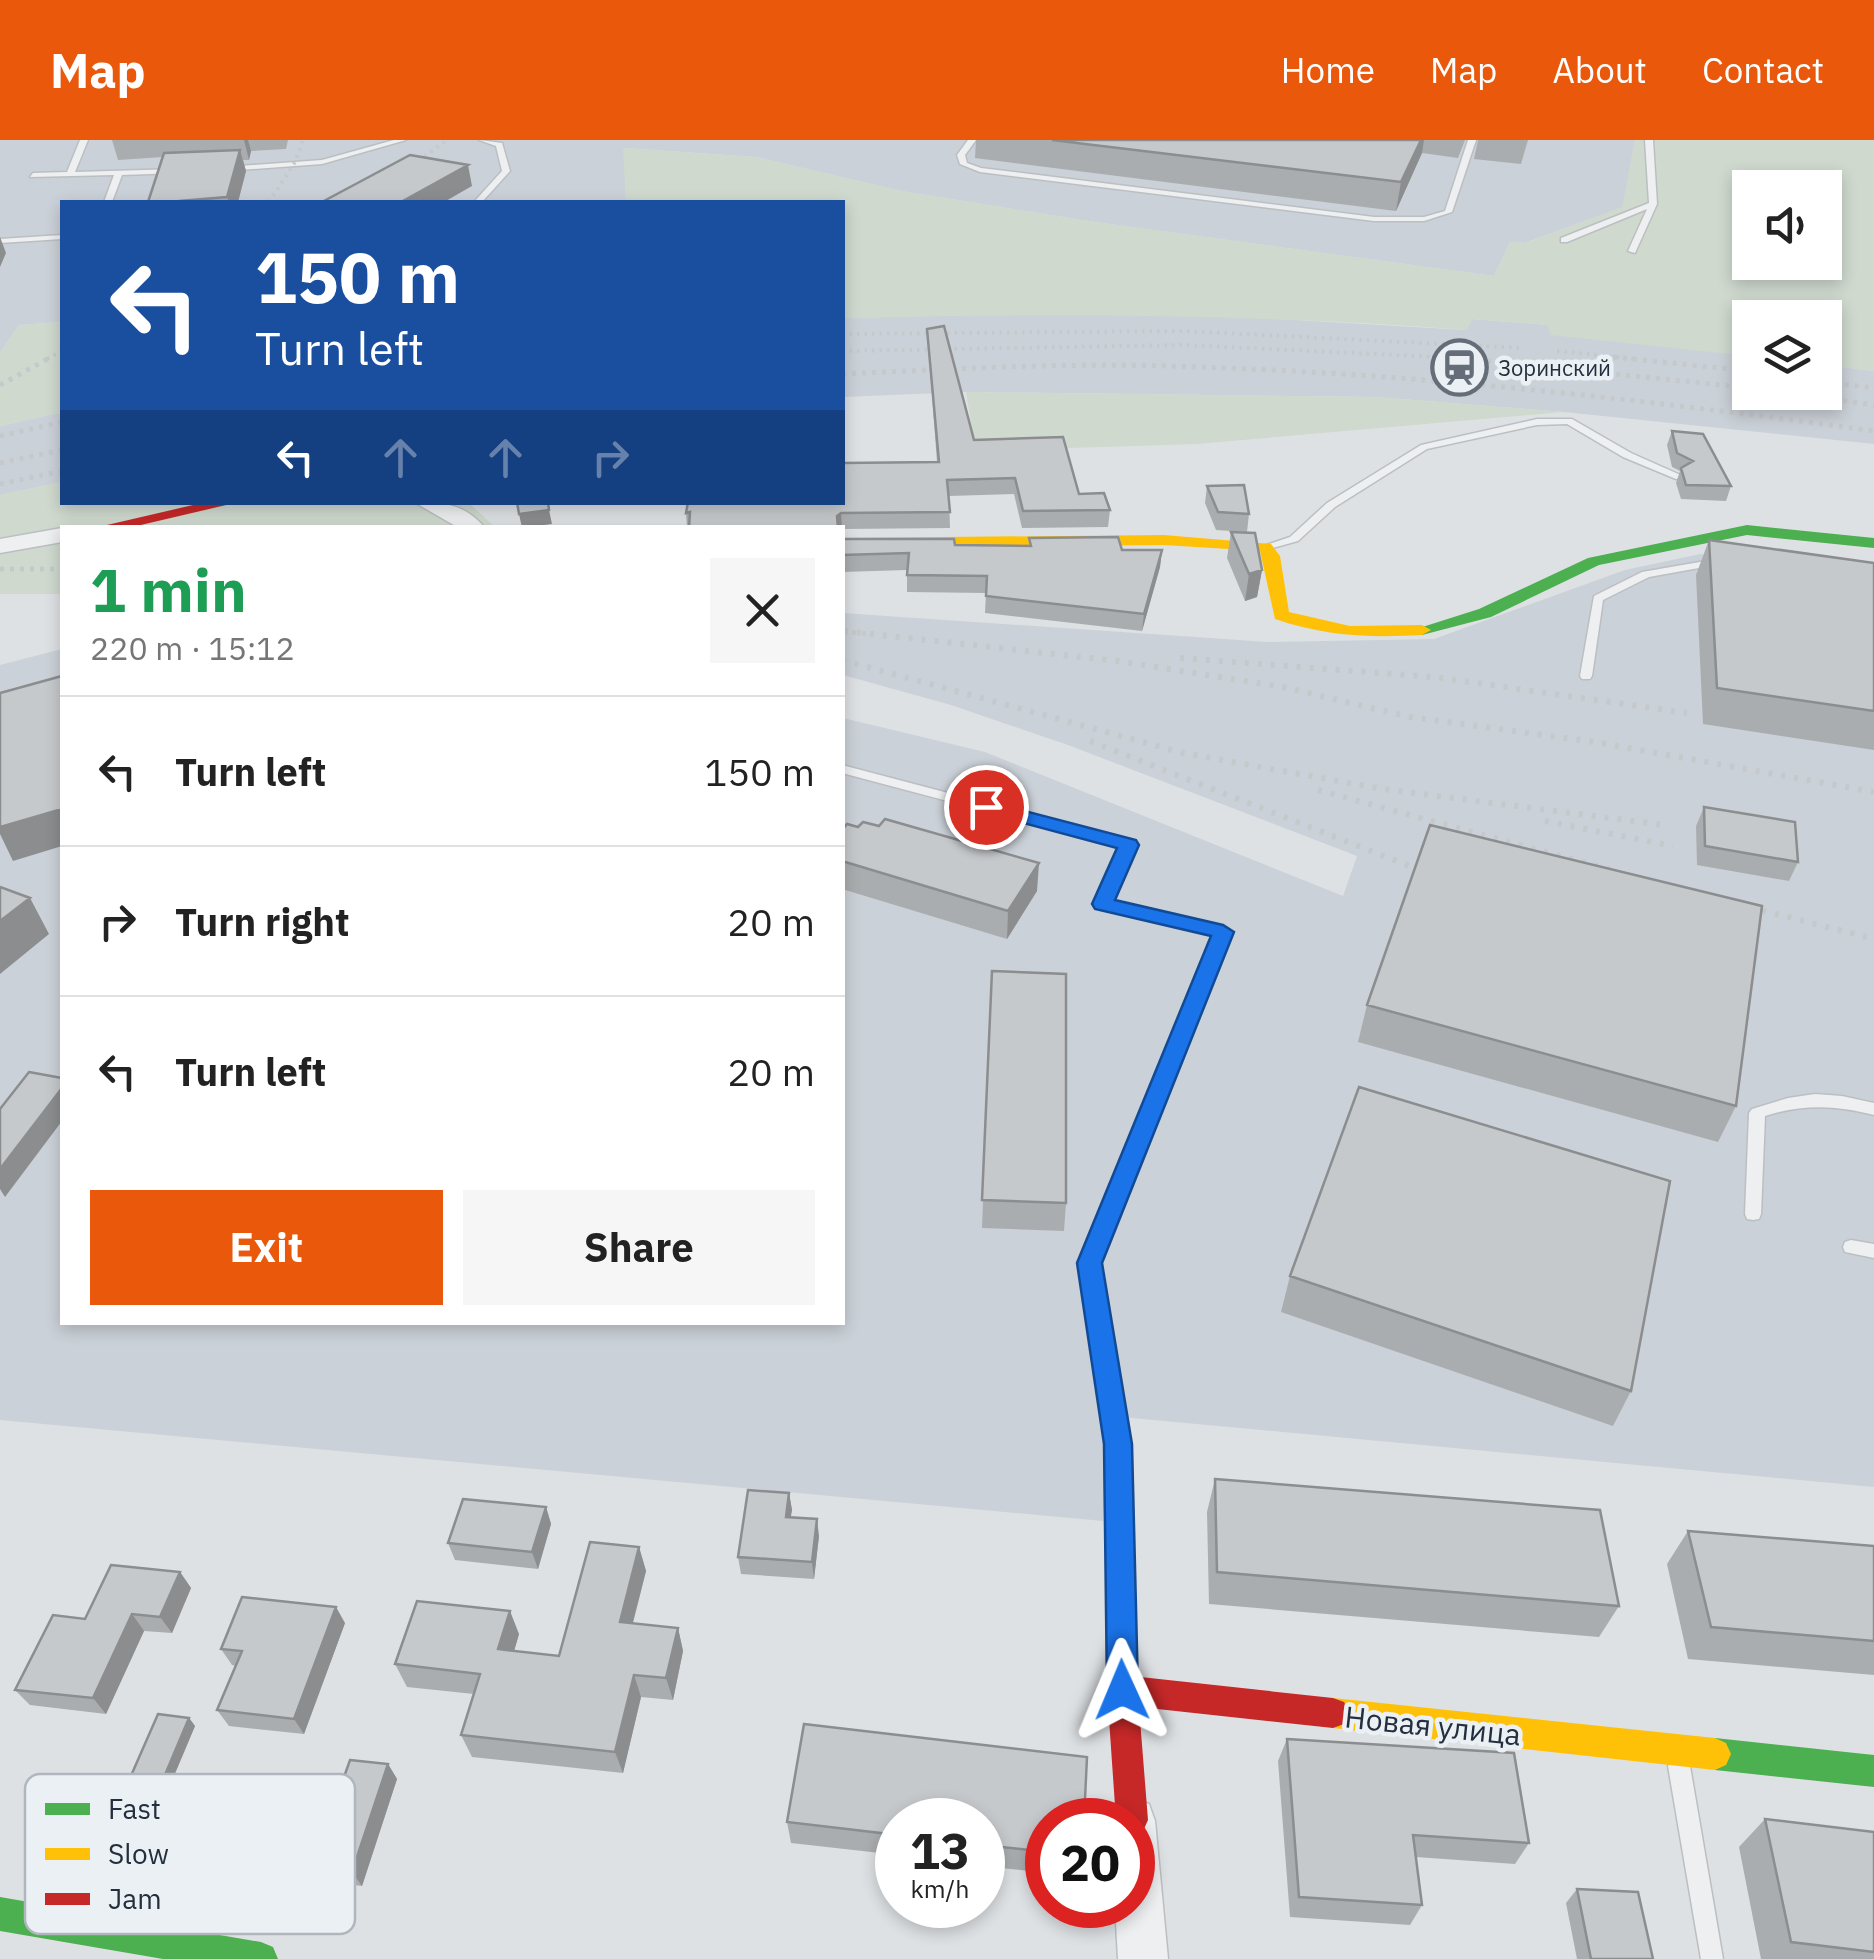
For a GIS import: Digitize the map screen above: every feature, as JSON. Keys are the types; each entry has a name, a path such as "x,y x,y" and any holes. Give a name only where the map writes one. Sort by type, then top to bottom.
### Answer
{"street":[{"path":"117,525 217,505"},
{"path":"433,505 456,514 470,525"},
{"path":"845,544 1164,540 1266,547 1272,556 1281,615 1316,628 1361,634 1432,630 1485,613 1594,561 1747,530 1874,543"},
{"path":"0,546 60,534"},
{"path":"1122,1690 1130,1798"},
{"name":"Новая улица","path":"1122,1690 1677,1753 1874,1771"},
{"path":"0,1914 25,1918"},
{"path":"1141,1928 1143,1959"},
{"path":"116,1934 260,1959"}],"lane":[{"path":"70,174 84,140"},
{"path":"218,169 322,162 402,140"},
{"path":"480,200 506,171 499,145 484,140"},
{"path":"972,140 961,155 964,164 980,170 1391,219 1424,219 1448,212 1472,140"},
{"path":"1632,252 1653,204 1649,140"},
{"path":"32,176 198,170"},
{"path":"109,200 119,173"},
{"path":"1564,240 1653,204"},
{"path":"0,241 60,237"},
{"path":"1266,547 1294,539 1331,505 1424,446 1537,422 1568,421 1627,455 1680,477"},
{"path":"1586,676 1598,598 1666,568 1716,562 1733,564"},
{"path":"845,770 1129,845 1103,904 1223,932 1090,1263 1118,1444 1122,1690"},
{"path":"1753,1214 1757,1114 1793,1101 1822,1097 1874,1109"},
{"path":"1851,1247 1874,1252"},
{"path":"1677,1753 1712,1959"}],"shaded area":[{"path":"0,140 1635,140 1623,207 1525,243 1510,242 1494,276 1095,222 901,191 756,157 624,148 626,200 60,200 60,322 19,325 0,353"},
{"path":"1635,140 1874,140 1874,371 1842,367 1842,300 1732,300 1732,354 1550,335 1548,325 1472,319 1467,330 1155,316 845,318 845,200 626,200 623,148 756,157 901,191 1095,222 1494,276 1510,242 1526,243 1622,207"},
{"path":"1063,313 1211,315 1466,330 1472,319 1548,325 1732,353 1732,410 1842,410 1842,367 1874,371 1874,444 1376,397 966,392 845,397 845,318"},
{"path":"60,322 60,412 0,426 0,353 19,325"},
{"path":"966,392 1376,397 1564,412 1196,444 976,451"},
{"path":"60,412 60,482 0,495 0,426"},
{"path":"60,482 60,505 471,505 493,525 60,525 60,594 0,594 0,495"},
{"path":"1700,554 1874,581 1874,1487 1110,1416 1103,1521 0,1420 0,665 60,650 60,1325 845,1325 845,718 985,752 1343,896 1357,856 1068,745 951,705 845,676 845,613 1268,642 1434,639 1625,570"}],"building":[{"path":"1052,140 1421,140 1401,182"},
{"path":"240,150 227,197 149,200 164,153"},
{"path":"410,155 468,165 405,200 326,200"},
{"path":"944,326 974,440 1063,437 1079,494 1104,493 1110,510 1023,511 1015,478 947,480 950,512 841,513 837,516 838,525 689,525 687,505 845,505 845,463 939,462 927,329"},
{"path":"1672,431 1703,434 1731,486 1686,485 1681,468 1693,461 1677,453"},
{"path":"1244,485 1249,514 1218,512 1207,486"},
{"path":"518,505 548,505 549,510 519,514"},
{"path":"1231,532 1255,533 1262,570 1249,574"},
{"path":"1118,537 1122,550 1162,550 1144,614 986,596 987,576 907,575 909,553 845,555 845,539 954,539 955,545 1031,546 1029,538"},
{"path":"1709,540 1874,563 1874,711 1717,688"},
{"path":"60,677 60,810 0,827 0,693"},
{"path":"1704,807 1795,822 1798,862 1705,846"},
{"path":"885,819 1039,863 1008,911 845,862 847,824 879,826"},
{"path":"1430,825 1762,906 1736,1106 1367,1005"},
{"path":"0,887 30,898 0,921"},
{"path":"992,971 1066,974 1066,1203 982,1200"},
{"path":"29,1072 60,1078 60,1091 0,1169 0,1109"},
{"path":"1359,1087 1670,1181 1631,1391 1290,1276"},
{"path":"1215,1479 1600,1510 1619,1606 1217,1572"},
{"path":"748,1490 789,1493 786,1517 817,1519 812,1562 738,1557"},
{"path":"463,1499 546,1507 532,1552 448,1543"},
{"path":"1688,1531 1874,1546 1874,1641 1711,1627"},
{"path":"590,1542 639,1547 620,1622 678,1628 666,1678 634,1675 615,1752 461,1735 480,1674 395,1664 417,1601 510,1611 498,1649 559,1656"},
{"path":"111,1565 180,1572 160,1617 132,1614 93,1698 15,1690 53,1615 85,1619"},
{"path":"242,1597 336,1607 294,1719 217,1710 242,1651 221,1649"},
{"path":"158,1714 189,1718 165,1774 132,1774"},
{"path":"804,1724 1087,1757 1085,1798 1025,1798 1025,1850 1005,1847 1005,1798 875,1798 875,1832 787,1822"},
{"path":"1287,1739 1514,1753 1529,1843 1413,1835 1422,1905 1299,1897"},
{"path":"350,1760 388,1764 355,1863 355,1774 345,1774"},
{"path":"1765,1819 1874,1832 1874,1952 1791,1942"},
{"path":"1577,1889 1638,1892 1653,1959 1591,1959"}],"railway":[{"path":"270,200 295,162 303,140"},
{"path":"351,200 406,170 447,140"},
{"path":"845,334 1182,331 1522,348"},
{"path":"845,351 1183,345 1454,358"},
{"path":"1557,351 1637,359"},
{"path":"47,359 60,352"},
{"path":"0,385 51,357"},
{"path":"1447,357 1454,358"},
{"path":"1613,357 1732,369"},
{"path":"1454,358 1481,359"},
{"path":"1454,358 1732,386"},
{"path":"845,374 1085,365 1256,369 1521,389 1874,431"},
{"path":"1842,384 1874,388"},
{"path":"1842,400 1874,405"},
{"path":"0,436 60,422"},
{"path":"0,463 60,450"},
{"path":"0,484 60,471"},
{"path":"0,569 60,569"},
{"path":"845,631 867,634"},
{"path":"845,631 1118,661 1283,687 1410,717 1595,742 1874,792"},
{"path":"1180,658 1434,677 1687,713"},
{"path":"845,661 1183,753 1383,789 1664,825"},
{"path":"1090,741 1412,867"},
{"path":"1318,790 1612,870"},
{"path":"1545,821 1673,846"},
{"path":"1737,904 1874,939"}],"traffic: fast":[{"path":"1422,630 1485,613 1594,561 1747,530 1874,543"},
{"path":"1715,1754 1874,1771"},
{"path":"0,1914 25,1918"},
{"path":"116,1934 261,1959"}],"traffic: slow":[{"path":"845,543 1164,540 1265,547 1272,556 1281,615 1350,631 1422,630"},
{"path":"1333,1713 1715,1754"}],"traffic: jam":[{"path":"117,525 217,505"},
{"path":"1130,1798 1122,1690 1333,1713"}],"place":[{"name":"Зоринский","path":"1459,367"}],"route":[{"path":"986,807 1129,845 1103,904 1223,932 1090,1263 1118,1444 1122,1690"}]}
